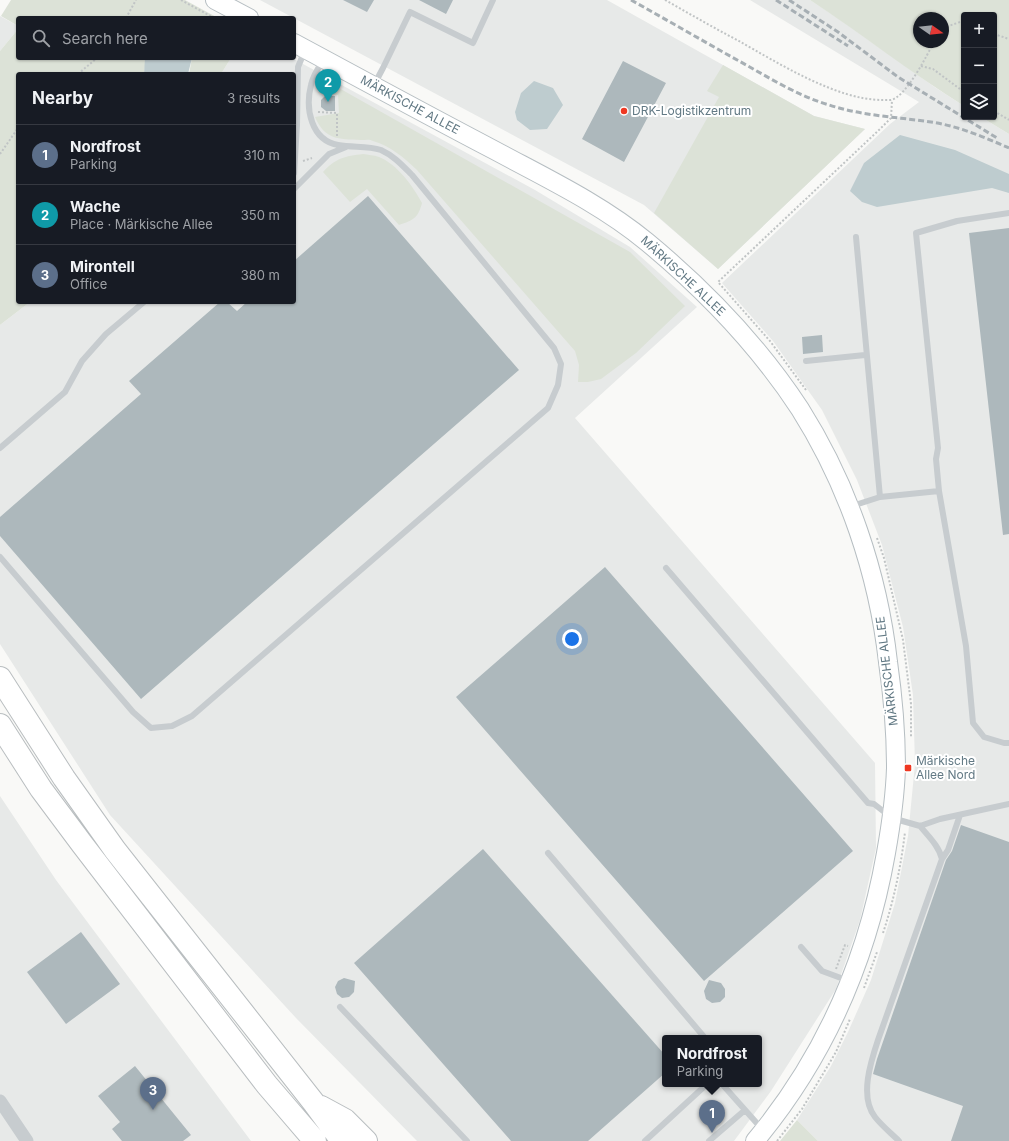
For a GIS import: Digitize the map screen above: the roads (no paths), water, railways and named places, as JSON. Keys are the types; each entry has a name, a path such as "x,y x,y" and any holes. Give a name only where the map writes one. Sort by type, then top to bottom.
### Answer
{"highway":[{"path":"0,678 64,778 115,850 314,1103 342,1141"},
{"path":"0,725 41,789 78,838 267,1085 315,1141"},
{"path":"267,1085 295,1141"},
{"path":"314,1103 345,1120 366,1141"}],"street":[{"path":"215,0 245,16"},
{"name":"MÄRKISCHE ALLEE","path":"300,46 591,202 644,239 709,297 757,350 799,409 817,438 849,507 869,565 885,631 892,693 899,820 869,929 856,988 765,1138"},
{"path":"0,1101 27,1141"}],"lane":[{"path":"373,86 410,12 473,43 493,0"},
{"path":"296,141 300,46"},
{"path":"0,557 133,712 152,728 172,726 192,716 548,408 558,385 560,364 554,348 412,175 393,156 370,147 338,145 329,142 318,134 311,121 309,102 311,84 315,73 324,59"},
{"path":"296,186 329,154 347,146"},
{"path":"1009,213 957,221 916,233 938,448 936,459 939,491 966,646 973,723 984,737 1009,743"},
{"path":"856,237 880,497"},
{"path":"0,448 64,392 82,361 106,334 142,304"},
{"path":"806,361 866,355"},
{"path":"849,507 880,497 939,491"},
{"path":"666,568 868,802 874,804 899,820 920,826 1009,804"},
{"path":"899,1141 874,1116 869,1107 867,1098 869,1068 942,859 948,850 960,815"},
{"path":"920,826 941,852 942,859"},
{"path":"548,853 702,1035"},
{"path":"801,947 822,971 856,988"},
{"path":"340,1007 467,1141"},
{"path":"645,1141 704,1087"},
{"path":"725,1087 745,1110 765,1138"},
{"path":"710,1141 745,1110"}],"railway":[{"path":"631,0 772,80 806,97 854,112 951,126 1009,148"},
{"path":"776,0 848,46"},
{"path":"789,0 838,32 898,77 997,138"}],"place":[{"name":"Wache","path":"328,102"},
{"name":"DRK-Logistikzentrum","path":"624,111"},
{"name":"Märkische Allee Nord","path":"908,768"},
{"name":"Mirontell","path":"153,1110"},
{"name":"Nordfrost","path":"712,1133"}]}
